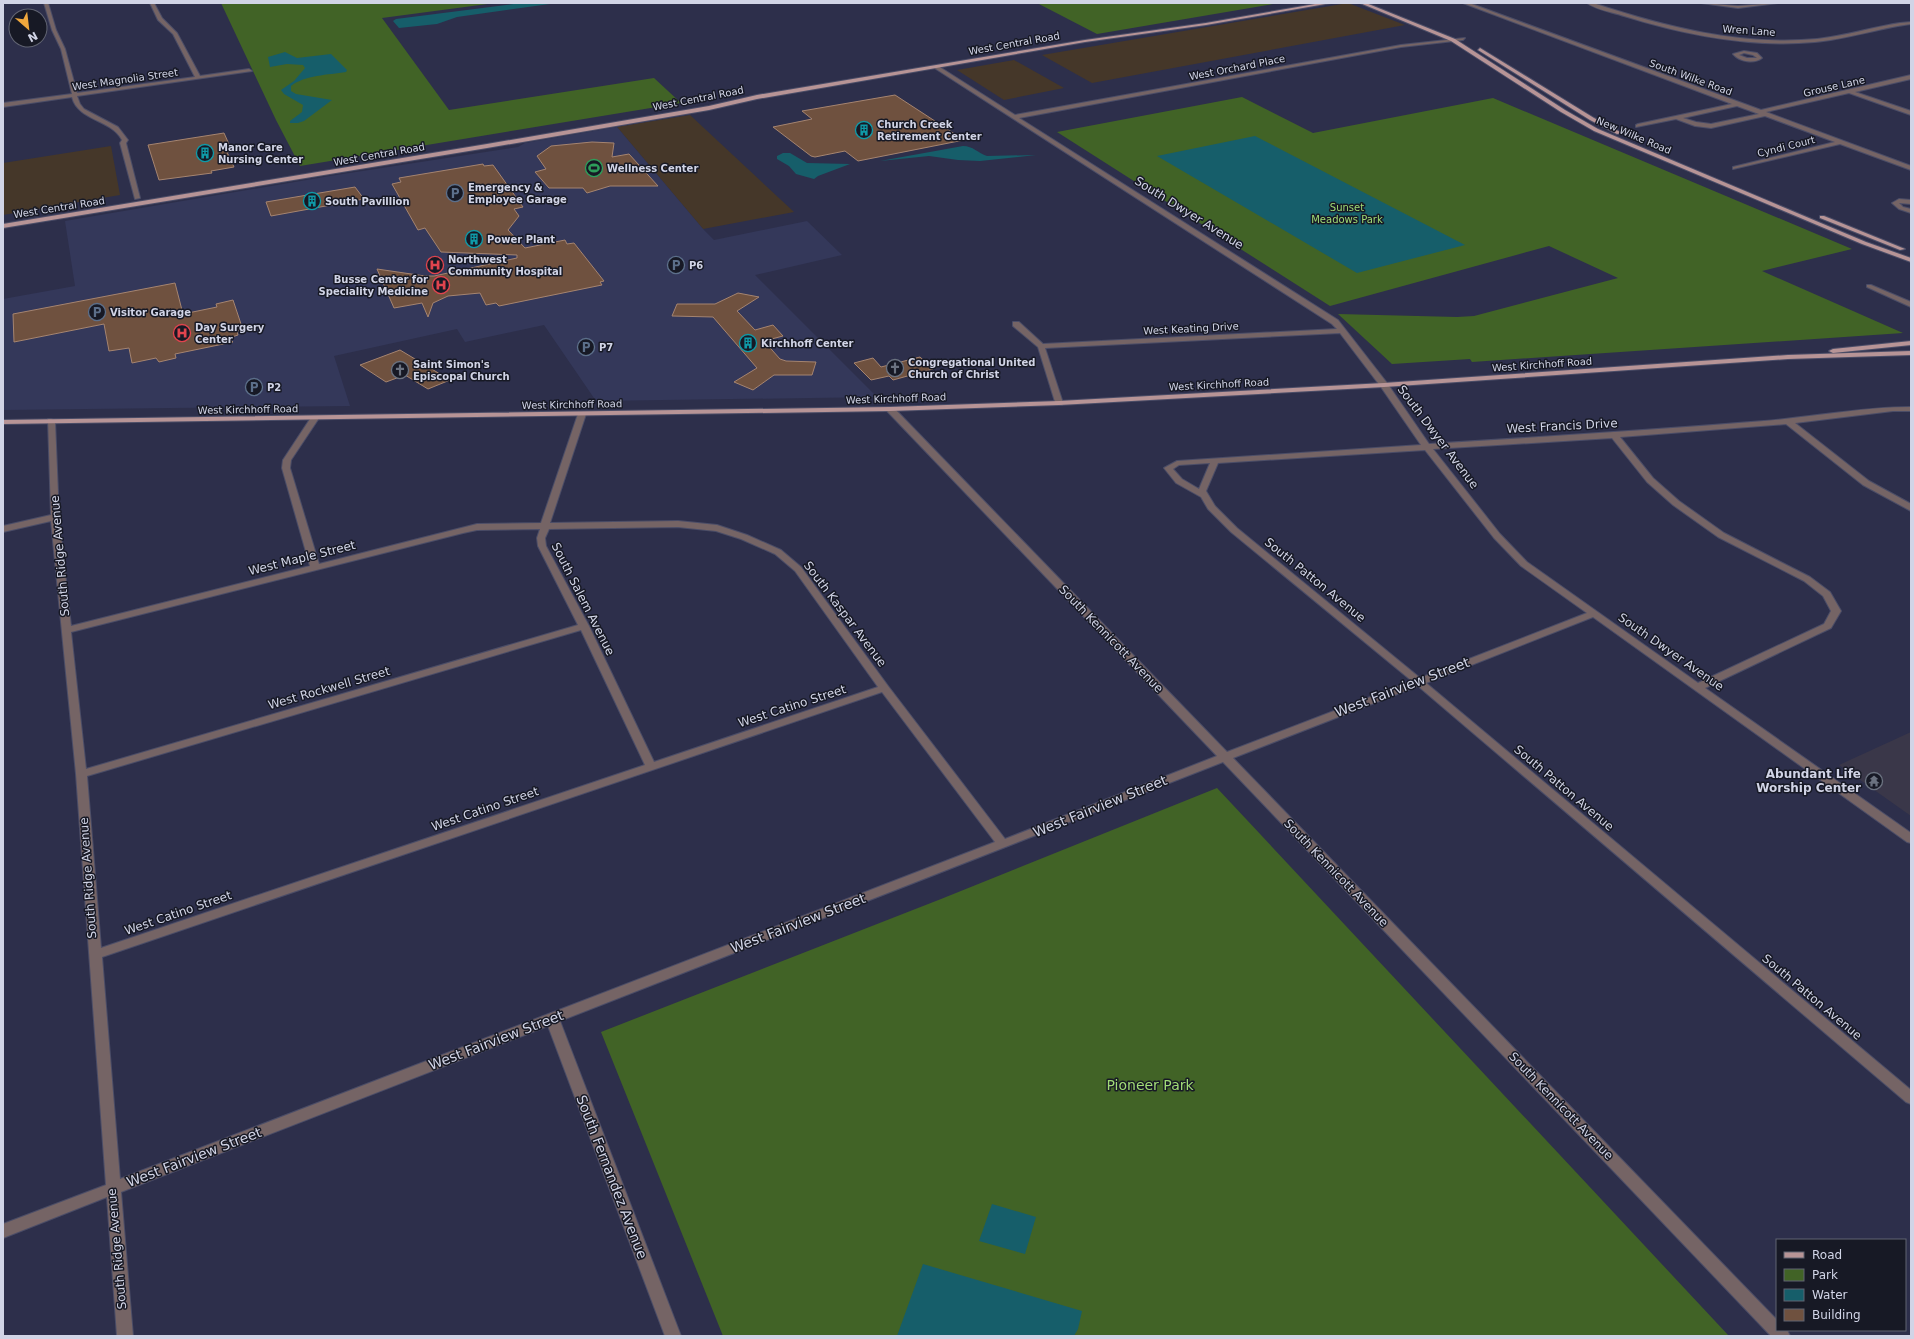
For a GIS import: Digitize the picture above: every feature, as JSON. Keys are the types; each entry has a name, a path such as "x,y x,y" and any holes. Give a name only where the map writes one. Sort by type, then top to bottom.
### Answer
{"main road":[{"name":"West Central Road","path":"1085,42 1125,32 1301,3"},
{"name":"West Central Road","path":"3,221 646,112 757,97 1329,3"},
{"name":"New Wilke Road","path":"1362,3 1453,40 1563,112 1596,130 1857,240 1911,260"},
{"name":"New Wilke Road","path":"1376,3 1463,39 1606,127 1808,212"},
{"name":"West Central Road","path":"3,226 487,146 709,108 757,97"},
{"path":"1815,215 1911,252"},
{"name":"West Kirchhoff Road","path":"1788,357 1868,346 1911,343"},
{"name":"West Kirchhoff Road","path":"3,422 890,409 1059,403 1384,385 1788,357 1911,353"}],"street":[{"path":"46,3 50,21 63,49 77,105 81,110 110,125 122,134 125,140 123,143 137,198"},
{"path":"152,3 160,19 175,33 198,78"},
{"name":"South Wilke Road","path":"1464,3 1911,168"},
{"name":"Wren Lane","path":"1589,3 1628,17 1682,32 1742,40 1827,40 1911,23"},
{"path":"1704,3 1738,7 1776,3"},
{"name":"West Orchard Place","path":"1015,117 1401,46 1463,39"},
{"path":"1742,40 1744,52"},
{"name":"South Dwyer Avenue","path":"936,67 1327,316 1343,331 1384,385 1426,446 1497,536 1524,564 1911,839"},
{"name":"West Magnolia Street","path":"3,105 249,71"},
{"name":"Grouse Lane","path":"1677,117 1695,124 1711,126 1911,77"},
{"path":"1850,91 1911,113"},
{"path":"1638,126 1739,104"},
{"name":"Cyndi Court","path":"1735,168 1840,142"},
{"path":"1911,202 1899,201 1895,203 1901,208 1911,211"},
{"path":"1868,286 1911,305"},
{"path":"1016,324 1041,346 1059,403"},
{"name":"West Keating Drive","path":"1041,346 1343,331"},
{"name":"South Kennicott Avenue","path":"890,409 1776,1330"},
{"name":"West Francis Drive","path":"1214,461 1426,446 1614,435 1788,421 1893,409 1911,409"},
{"name":"South Salem Avenue","path":"582,414 541,538 542,546 584,626 651,766"},
{"path":"314,567 286,468 288,460 315,418"},
{"name":"South Ridge Avenue","path":"51,421 55,517 81,774 112,1190 125,1336"},
{"path":"1788,421 1866,484 1911,508"},
{"path":"1614,435 1650,480 1676,503 1720,535 1807,579 1827,594 1836,611 1828,626 1698,687"},
{"path":"1204,495 1202,491 1214,461"},
{"name":"South Patton Avenue","path":"1214,461 1176,463 1168,468 1171,474 1181,483 1204,495 1211,507 1234,530 1418,681 1911,1098"},
{"path":"3,529 55,517"},
{"name":"South Kaspar Avenue","path":"546,526 686,525 717,528 744,537 778,552 798,569 884,688 1003,844"},
{"name":"West Maple Street","path":"67,630 463,530 477,527 546,526"},
{"name":"West Fairview Street","path":"3,1231 112,1190 1593,614"},
{"name":"West Rockwell Street","path":"81,774 584,626"},
{"name":"West Catino Street","path":"94,955 884,688"},
{"name":"South Fernandez Avenue","path":"552,1018 673,1336"}],"shaded area":[{"path":"1348,3 1405,25 1092,83 1042,55"},
{"path":"1014,60 1064,88 1004,100 957,70"},
{"path":"690,115 794,212 703,229 617,127"},
{"name":"Northwest Community Hospital","path":"617,127 714,240 807,221 842,255 755,275 877,397 596,401 544,325 465,342 457,329 334,356 350,406 3,410 3,299 75,286 65,221 330,176 518,147 525,143"},
{"path":"111,146 120,195 3,215 3,163"},
{"path":"1911,732 1911,816 1839,765"}],"green space":[{"path":"221,3 495,3 382,18 449,110 654,78 681,103 300,166 276,120"},
{"path":"1037,3 1279,3 1097,34"},
{"name":"Sunset Meadows Park","path":"1242,97 1313,133 1493,98 1852,249 1762,271 1903,333 1472,362 1470,359 1392,364 1338,314 1457,317 1474,316 1618,278 1549,246 1330,306 1057,132"},
{"name":"Pioneer Park","path":"1217,788 1729,1336 723,1336 601,1032 941,899"}],"water":[{"path":"521,3 557,3 457,17 437,24 399,28 393,21 396,19"},
{"path":"285,52 297,58 331,54 347,70 346,72 303,80 291,86 291,91 296,94 332,100 304,121 298,123 290,123 290,121 302,112 303,105 284,94 281,90 294,81 305,68 303,65 287,64 270,67 268,57"},
{"path":"1255,136 1465,245 1357,273 1157,156"},
{"path":"963,146 970,147 987,156 1036,155 980,161 929,156 880,161"},
{"path":"783,153 790,153 807,163 850,164 818,176 814,179 796,174 789,166 777,159 777,156"},
{"path":"992,1204 1036,1217 1025,1254 979,1241"},
{"path":"923,1264 1082,1311 1078,1329 1074,1336 897,1336"}],"building":[{"name":"Church Creek Retirement Center","path":"895,95 964,140 858,161 845,151 815,157 811,156 773,127 812,119 802,111"},
{"name":"Manor Care Nursing Center","path":"224,133 232,151 227,152 234,167 211,171 212,173 159,180 148,145"},
{"name":"Wellness Center","path":"592,142 614,143 612,157 629,154 658,186 610,186 587,193 583,188 549,188 535,172 546,169 537,156 551,146"},
{"path":"483,164 484,166 493,165 523,207 514,209 519,216 508,230 525,248 565,240 567,244 574,243 604,281 600,282 602,285 499,306 496,303 486,305 480,293 448,296 433,303 428,317 422,303 394,308 377,269 434,276 517,258 517,255 441,252 425,228 418,230 392,184 401,182 399,178"},
{"name":"South Pavillion","path":"355,187 364,199 271,216 266,202"},
{"path":"175,283 183,314 217,307 216,304 233,300 243,330 237,331 238,335 229,338 233,342 175,354 176,358 159,362 156,358 132,363 129,348 109,351 104,324 14,342 13,314"},
{"name":"Kirchhoff Center","path":"738,293 759,297 737,311 755,330 773,325 783,336 764,341 780,359 786,361 816,362 812,375 774,375 753,390 734,382 757,368 713,317 672,316 677,304 715,304"},
{"name":"Saint Simon's Episcopal Church","path":"400,350 450,380 428,389 405,375 386,382 360,365"},
{"name":"Congregational United Church of Christ","path":"920,357 933,369 893,380 889,376 871,380 854,363 873,358 881,367"}],"place":[{"name":"Church Creek Retirement Center","path":"864,130"},
{"name":"Manor Care Nursing Center","path":"205,153"},
{"name":"Wellness Center","path":"594,168"},
{"name":"Emergency & Employee Garage","path":"455,193"},
{"name":"South Pavillion","path":"312,201"},
{"name":"Power Plant","path":"474,239"},
{"name":"Northwest Community Hospital","path":"435,265"},
{"name":"P6","path":"676,265"},
{"name":"Busse Center for Speciality Medicine","path":"441,285"},
{"name":"Visitor Garage","path":"97,312"},
{"name":"Day Surgery Center","path":"182,333"},
{"name":"Kirchhoff Center","path":"748,343"},
{"name":"P7","path":"586,347"},
{"name":"Congregational United Church of Christ","path":"895,368"},
{"name":"Saint Simon's Episcopal Church","path":"400,370"},
{"name":"P2","path":"254,387"},
{"name":"Abundant Life Worship Center","path":"1874,781"}]}
